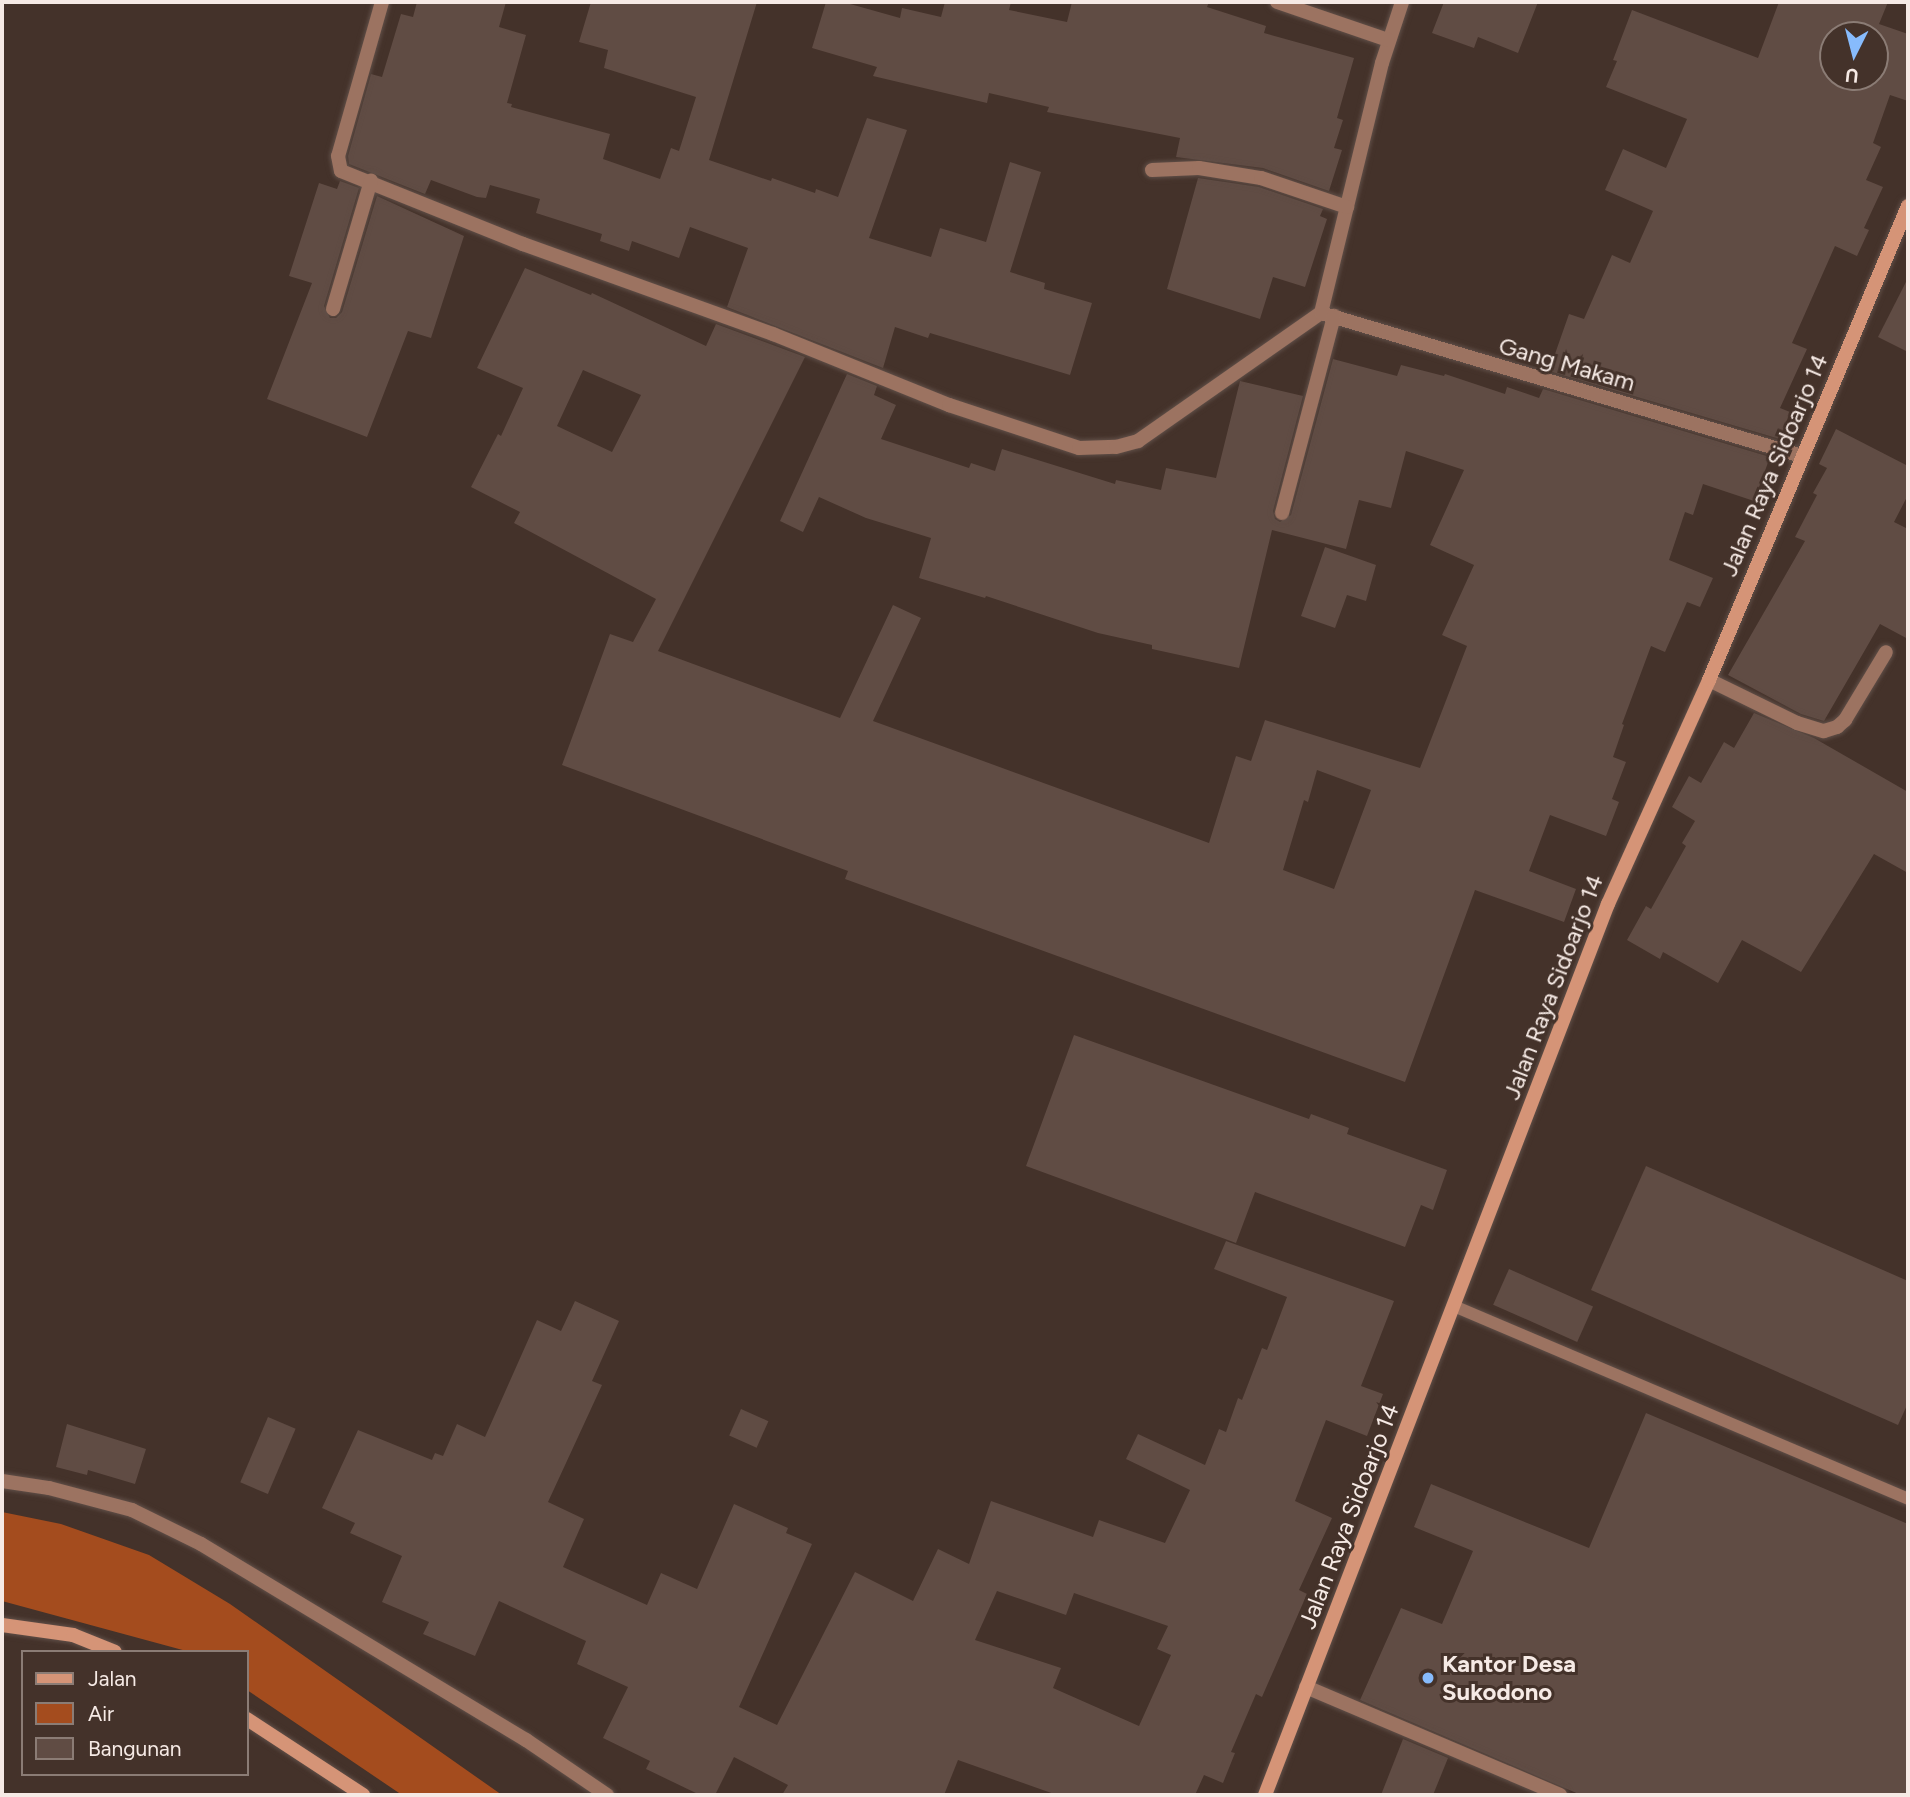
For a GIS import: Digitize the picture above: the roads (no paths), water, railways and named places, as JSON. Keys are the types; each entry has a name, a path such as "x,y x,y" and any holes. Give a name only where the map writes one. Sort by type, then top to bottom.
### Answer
{"main road":[{"name":"Jalan Raya Sidoarjo 14","path":"1265,1795 1608,904 1709,680 1908,206"},
{"path":"2,1625 73,1635 110,1650"},
{"path":"248,1720 363,1795"}],"street":[{"path":"383,2 338,156 341,171 372,181 523,244 773,334 948,405 1079,448 1116,447 1138,441 1327,315"},
{"path":"1277,2 1388,40"},
{"path":"1282,513 1327,315 1347,206 1388,40 1402,2"},
{"path":"1152,170 1199,168 1261,178 1347,206"},
{"path":"333,309 372,181"},
{"name":"Gang Makam","path":"1327,315 1801,456"},
{"path":"1709,680 1797,723 1824,731 1837,727 1845,720 1886,652"},
{"path":"2,1480 49,1488 132,1510 201,1544 526,1740 607,1795"},
{"path":"1306,1687 1560,1795"}],"lane":[{"path":"1454,1306 1908,1499"}],"water":[{"path":"2,1512 61,1524 149,1555 230,1604 502,1795 402,1795 248,1691 248,1650 183,1650 2,1601"}],"place":[{"name":"Kantor Desa Sukodono","path":"1428,1678"}]}
